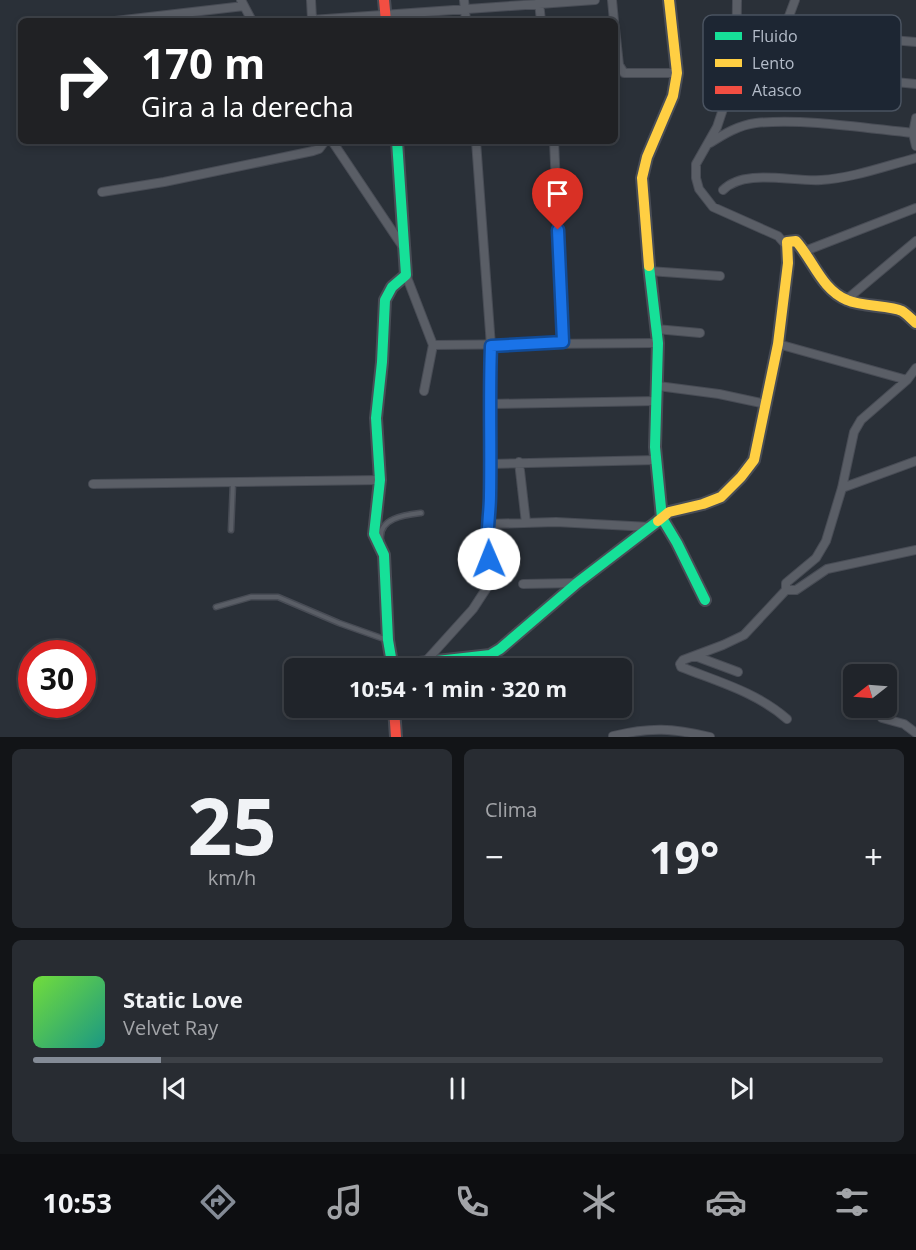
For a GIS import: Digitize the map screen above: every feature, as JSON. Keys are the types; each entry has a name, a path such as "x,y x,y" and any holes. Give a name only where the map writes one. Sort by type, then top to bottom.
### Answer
{"street":[{"path":"311,0 312,18"},
{"path":"384,0 386,17"},
{"path":"464,0 466,18"},
{"path":"349,18 596,0"},
{"path":"612,0 614,18"},
{"path":"669,0 677,73 673,96 647,157 642,178 649,271 658,343 656,460 662,518 705,600"},
{"path":"737,0 737,15"},
{"path":"790,15 795,0"},
{"path":"136,18 242,3 250,18"},
{"path":"539,3 541,18"},
{"path":"901,41 916,42"},
{"path":"618,56 619,65 624,73 677,73"},
{"path":"901,83 916,84"},
{"path":"458,658 490,655 500,649 577,583 669,512 721,497 754,460 778,344 788,262 786,245 778,236 713,207 703,195 696,178 696,164 717,127 722,111"},
{"path":"916,118 913,132 916,146"},
{"path":"709,143 734,129 755,123 796,122 913,132"},
{"path":"102,192 164,182 313,151 319,149 323,144"},
{"path":"334,144 404,248"},
{"path":"397,144 406,275 433,345 424,392"},
{"path":"429,658 473,609 486,589 490,571 487,549 491,346 476,144"},
{"path":"554,144 563,342"},
{"path":"723,190 732,182 746,178 818,181 916,158"},
{"path":"805,251 916,208"},
{"path":"786,245 791,240 795,241 805,251 828,286 846,300 900,310 916,322"},
{"path":"846,300 916,241"},
{"path":"649,271 720,276"},
{"path":"391,658 388,640 384,555 374,534 380,480 376,418 385,300 392,287 406,275"},
{"path":"656,329 700,333"},
{"path":"433,345 491,346 563,342 658,343"},
{"path":"778,344 907,380"},
{"path":"787,719 771,705 740,688 681,667 681,662 744,635 786,590 786,583 816,558 826,541 842,488 854,432 861,420 907,380 916,368"},
{"path":"658,386 719,394 766,404"},
{"path":"489,404 657,401"},
{"path":"489,464 656,460"},
{"path":"842,488 916,461"},
{"path":"519,462 526,523"},
{"path":"93,484 380,480"},
{"path":"489,524 556,522 650,527"},
{"path":"786,590 796,590 827,569 916,550"},
{"path":"523,584 577,583"},
{"path":"695,656 738,672"},
{"path":"395,718 396,737"},
{"path":"882,718 904,724 916,733"},
{"path":"613,736 664,728 710,737"}],"lane":[{"path":"231,530 233,483"},
{"path":"384,555 381,536 385,525 397,517 421,513"},
{"path":"216,607 251,597 278,597 339,623 388,640"}],"traffic: fast":[{"path":"391,658 388,640 384,555 374,534 380,480 376,418 385,300 392,287 406,275 397,144"},
{"path":"649,266 658,343 655,447 662,518 705,600"},
{"path":"464,658 490,655 500,649 577,583 658,521"}],"traffic: slow":[{"path":"649,266 642,178 647,157 673,96 677,73 669,0"},
{"path":"658,521 669,512 721,497 754,460 778,344 788,263 787,242 796,241 824,282 838,295 860,304 897,309 916,323"}],"traffic: jam":[{"path":"384,0 386,18"},
{"path":"395,718 396,737"}],"route":[{"path":"489,559 487,549 490,513 491,346 563,342 558,230"}]}
